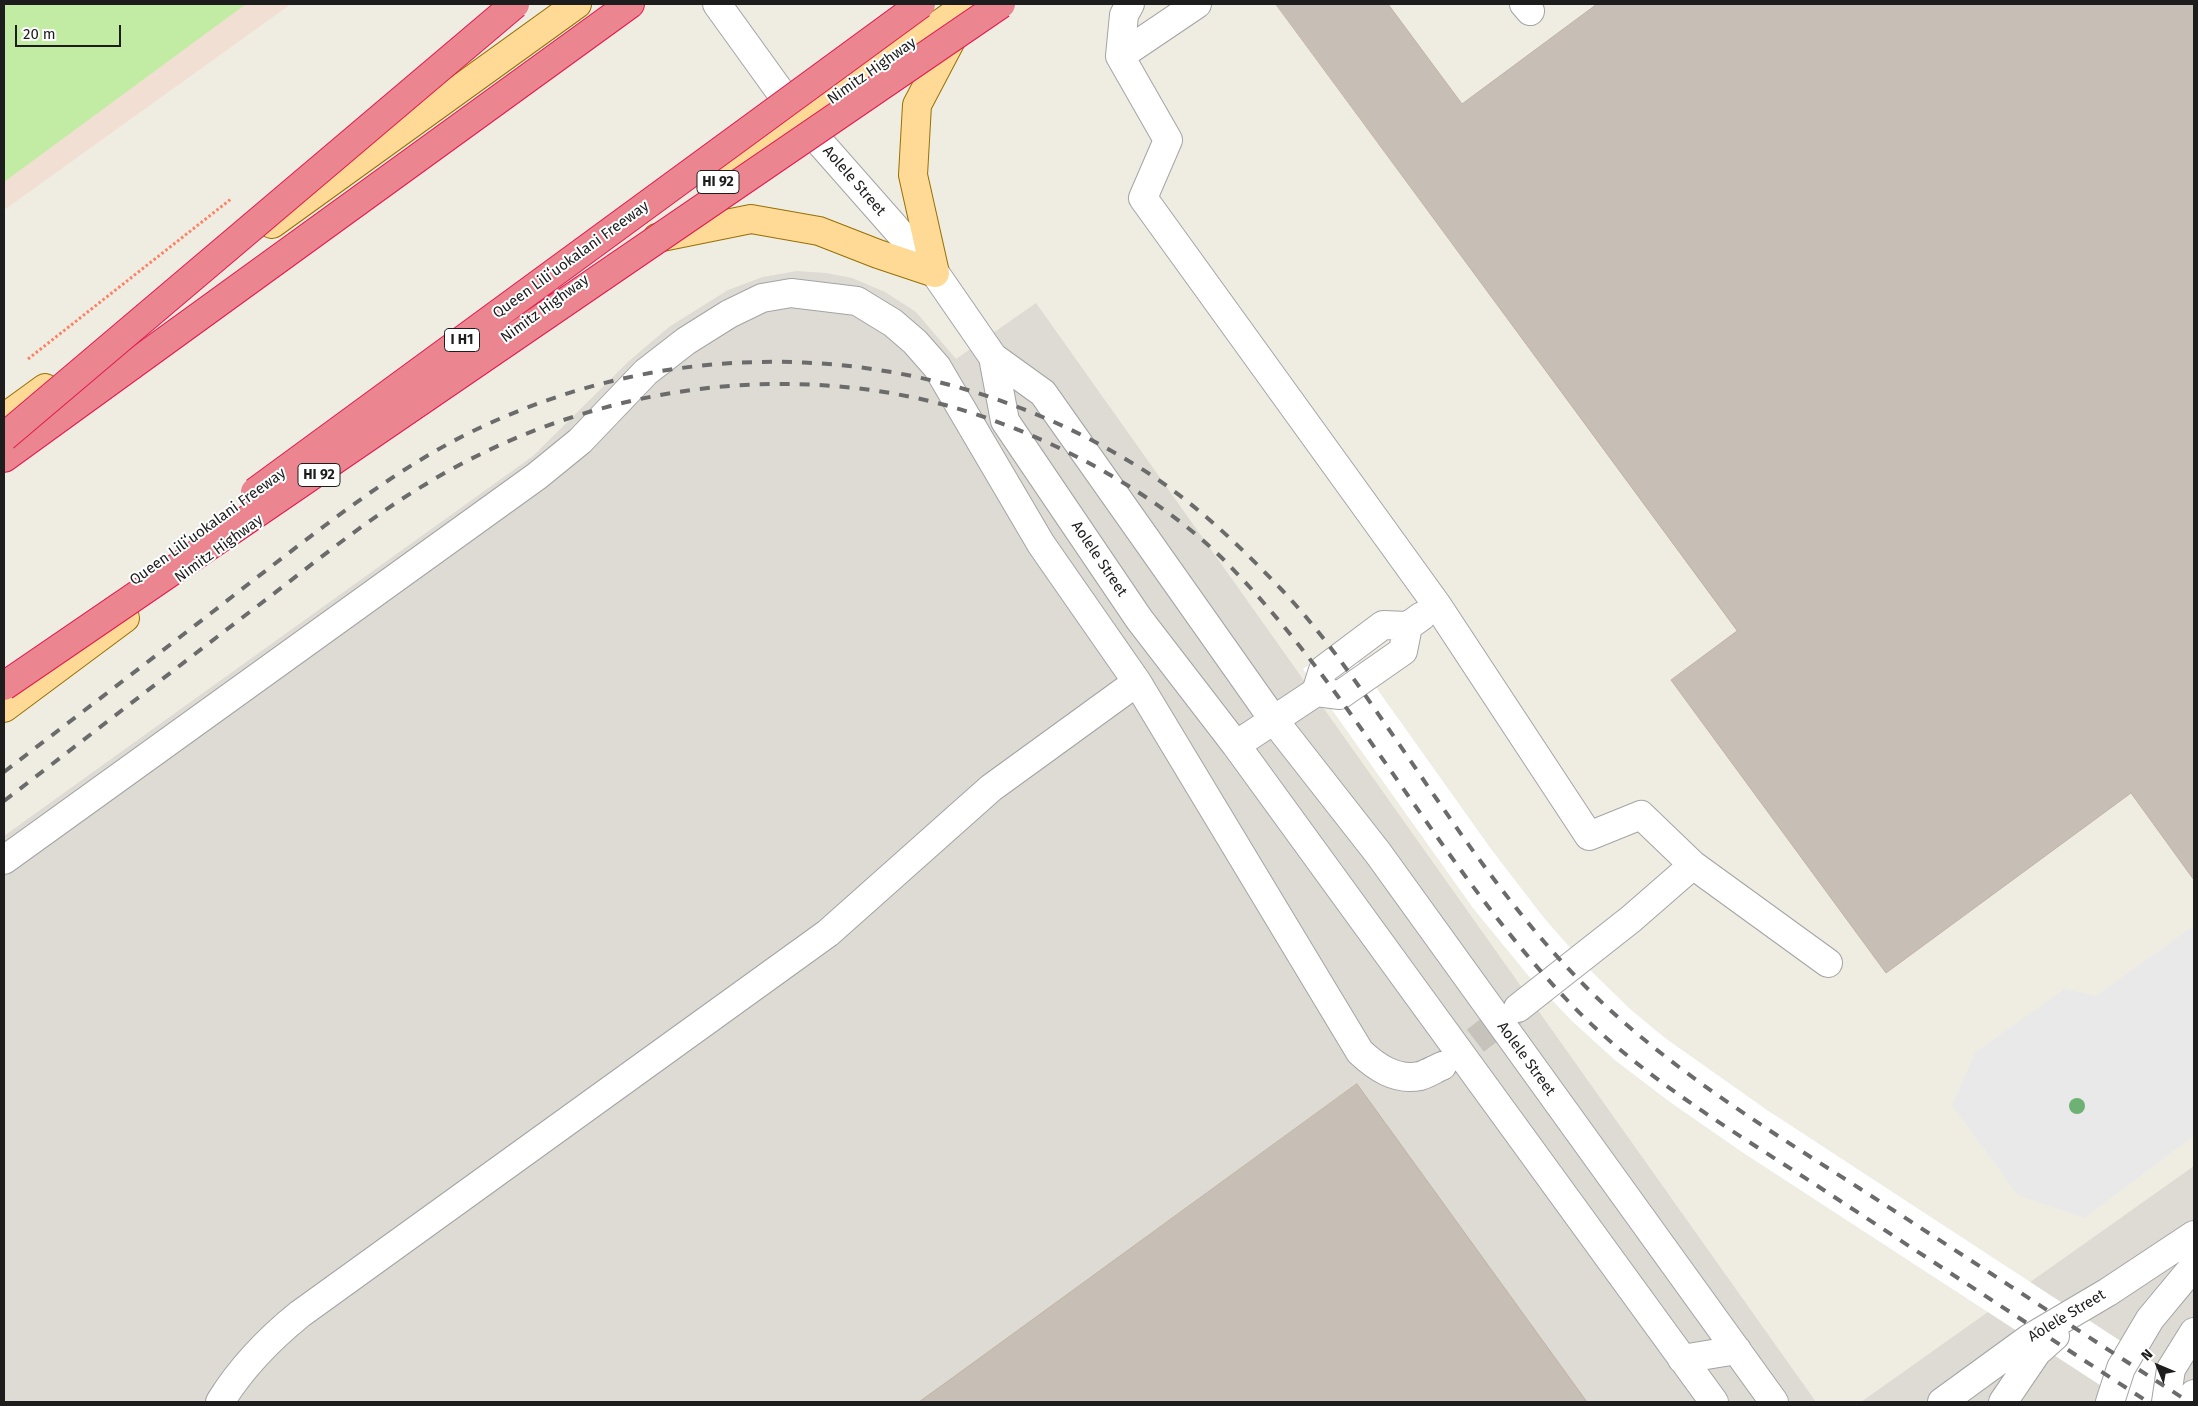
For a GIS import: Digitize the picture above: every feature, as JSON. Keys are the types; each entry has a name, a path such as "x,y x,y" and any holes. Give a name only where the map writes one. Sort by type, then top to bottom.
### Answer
{"highway":[{"path":"4,437 515,4"},
{"path":"4,458 630,4"},
{"name":"Queen Liliʻuokalani Freeway","path":"4,677 921,4"},
{"path":"4,686 1001,4"}],"main road":[{"path":"4,418 577,4"},
{"path":"935,273 913,175 917,105 969,4"},
{"name":"Nimitz Highway","path":"4,708 635,243 969,4"},
{"path":"635,243 750,220 820,231 878,254 935,273"}],"street":[{"name":"Aolele Street","path":"717,4 802,122 935,273 993,357 1042,393 1273,719 1378,853 1774,1402"},
{"path":"1130,4 1124,16 1120,56 1168,140 1144,198 1437,605 1589,836 1641,815 1693,865 1828,963"},
{"path":"1120,56 1197,4"},
{"path":"4,860 538,476 580,441 646,372 686,341 729,314 762,298 791,293 857,301 893,323 915,342 937,367 1041,544 1137,682 1360,1052 1376,1068 1399,1076 1419,1076 1442,1066"},
{"name":"Aolele Street","path":"993,357 1005,420 1140,619 1236,745 1714,1402"},
{"path":"1236,745 1316,692 1323,670 1383,625 1408,626 1437,605"},
{"path":"220,1402 273,1336 300,1314 828,933 991,788 1137,682"},
{"path":"1518,1008 1631,919 1693,865"},
{"name":"Aolele Street","path":"1942,1402 2030,1338 2108,1292 2194,1235"},
{"path":"2110,1402 2120,1368 2150,1319 2194,1266"},
{"path":"2003,1402 2037,1352 2108,1292"},
{"path":"2166,1402 2171,1369 2194,1332"},
{"path":"1682,1358 1737,1350"},
{"path":"2189,1402 2194,1394"}],"shaded area":[{"path":"4,4 291,4 4,210"},
{"path":"797,271 826,273 852,278 885,292 916,312 956,359 1036,303 1816,1402 4,1402 4,836 533,456 629,361 669,327 728,290 763,277"},
{"path":"2194,926 2194,1136 2084,1218 2018,1195 1952,1105 1976,1052 2065,989 2096,996"},
{"path":"2194,1166 2194,1402 1861,1402"}],"green space":[{"path":"4,4 246,4 4,182"}],"pier":[{"path":"1343,641 1491,849 1544,918 1588,968 1630,1009 1665,1038 1767,1110 2194,1389 2194,1402 2126,1402 1742,1152 1670,1102 1616,1061 1572,1021 1527,974 1473,908 1303,669"}],"building":[{"path":"1276,4 1388,4 1462,104 1597,4 2194,4 2194,880 2131,793 1886,973 1671,680 1737,631"},
{"path":"1357,1084 1587,1402 919,1402 955,1376"}],"tunnel":[{"path":"1442,1066 1518,1008"}],"railway":[{"path":"4,772 302,543 380,486 435,451 463,436 546,401 631,377 717,364 804,362 891,372 976,392 1058,424 1137,466 1195,508 1248,555 1295,604 1334,652 1478,857 1529,924 1586,987 1649,1044 1682,1070 1752,1119 2189,1402"},
{"path":"4,801 383,511 431,481 490,450 551,424 615,405 680,392 747,385 814,385 880,391 945,405 1019,430 1093,466 1129,486 1163,509 1195,533 1223,559 1270,611 1314,665 1477,892 1521,947 1567,1000 1623,1052 1684,1099 2148,1402"}]}
